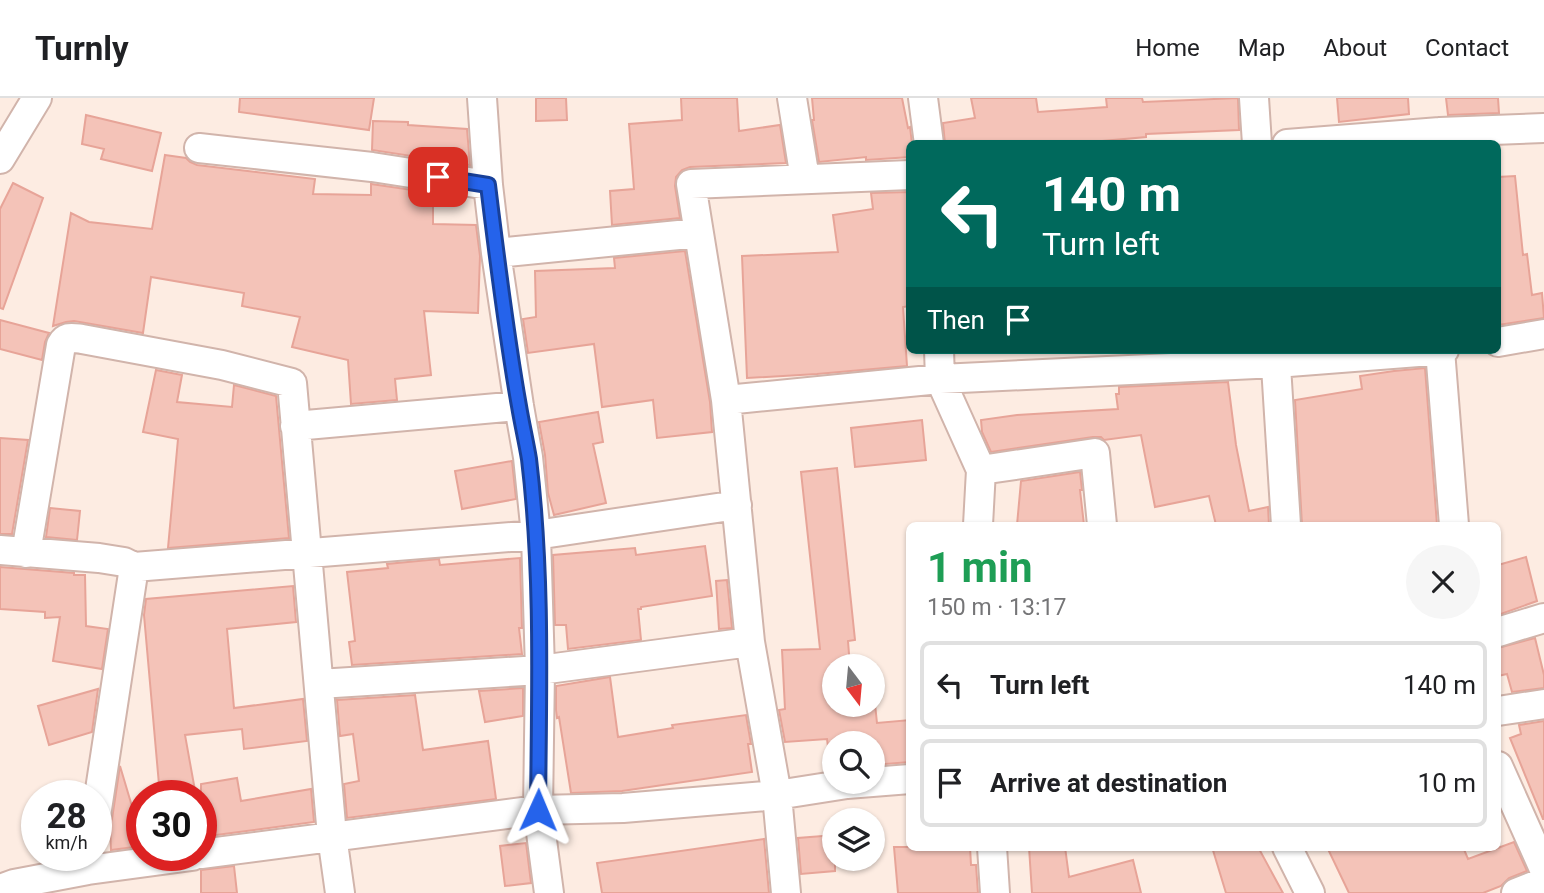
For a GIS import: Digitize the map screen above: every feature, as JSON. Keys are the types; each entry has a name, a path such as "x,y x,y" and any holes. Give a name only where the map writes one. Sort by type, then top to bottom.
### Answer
{"street":[{"path":"0,159 37,98"},
{"path":"482,98 496,253 528,457 536,535 540,670 538,810 549,893"},
{"path":"792,98 805,179"},
{"path":"923,98 928,140"},
{"path":"1254,98 1257,140"},
{"path":"1389,140 1544,128"},
{"path":"199,148 372,167 488,185"},
{"path":"786,893 777,795 750,642 726,400 691,184 906,175"},
{"path":"496,253 699,233"},
{"path":"1501,341 1544,334"},
{"path":"340,893 332,836 307,552 295,426 292,383 222,365 68,337 61,345 13,551 99,558 124,562 134,567 307,552 536,535 737,505"},
{"path":"939,354 940,379 981,470 978,522"},
{"path":"726,400 940,379 1331,354"},
{"path":"1442,354 1454,522"},
{"path":"1275,356 1286,522"},
{"path":"295,426 519,406"},
{"path":"981,470 1095,453 1102,522"},
{"path":"101,780 134,567"},
{"path":"1501,631 1544,618"},
{"path":"318,684 540,670 750,642"},
{"path":"1501,711 1544,704"},
{"path":"1501,772 1544,869"},
{"path":"217,852 538,810 623,808 777,795 906,779"},
{"path":"992,851 995,893"},
{"path":"1289,851 1310,893"},
{"path":"0,889 60,871"},
{"path":"1516,893 1544,882"}],"building":[{"path":"240,98 374,98 369,130 239,112"},
{"path":"536,98 566,98 567,120 536,121"},
{"path":"681,98 737,98 739,131 780,125 786,163 690,167 682,170 676,177 680,218 612,225 610,191 634,189 629,124 682,120"},
{"path":"812,98 902,98 912,140 906,140 906,157 866,160 866,157 819,162"},
{"path":"971,98 1036,98 1038,112 1107,107 1106,98 1142,98 1143,102 1238,98 1239,130 1146,134 1146,137 1114,140 945,140 943,123 975,118"},
{"path":"1337,98 1408,98 1409,114 1339,122"},
{"path":"1446,98 1498,98 1499,113 1448,115"},
{"path":"86,115 161,133 152,171 101,159 104,149 82,144"},
{"path":"373,121 467,129 470,165 372,150"},
{"path":"165,155 186,158 197,165 315,179 313,194 371,195 371,184 433,193 433,224 476,225 480,256 478,313 424,311 431,375 395,379 397,400 351,404 348,360 292,347 300,317 242,306 244,293 151,277 143,333 74,321 53,326 71,213 89,222 152,229"},
{"path":"1515,176 1523,255 1527,254 1532,295 1542,293 1544,318 1501,325 1501,177"},
{"path":"13,183 43,198 3,309 0,308 0,209"},
{"path":"906,192 906,307 903,307 907,366 747,378 742,256 838,252 833,215 873,209 871,193"},
{"path":"685,251 710,402 712,432 657,438 653,400 602,407 594,344 528,353 523,319 536,317 535,271 615,268 614,258"},
{"path":"0,320 49,333 42,360 0,349"},
{"path":"1425,368 1437,522 1302,522 1295,400 1362,389 1360,376"},
{"path":"156,370 182,375 177,402 232,407 234,385 276,396 289,538 168,548 178,439 143,432"},
{"path":"1228,382 1236,445 1249,511 1268,507 1269,522 1215,522 1209,496 1155,507 1141,435 1104,440 1101,437 1093,437 991,452 982,432 981,420 1017,415 1118,409 1116,394 1119,394 1119,387"},
{"path":"598,412 603,442 593,444 606,503 554,515 548,493 539,422"},
{"path":"922,420 926,460 855,467 851,428"},
{"path":"0,438 28,440 12,534 0,534"},
{"path":"512,461 516,499 462,509 455,471"},
{"path":"837,468 855,640 848,641 849,654 822,654 822,718 876,718 877,723 906,720 906,762 885,764 885,731 822,731 822,739 785,742 779,710 785,709 782,650 820,649 801,472"},
{"path":"1080,472 1084,522 1017,522 1021,481"},
{"path":"50,508 80,511 77,540 46,537"},
{"path":"705,546 712,596 641,607 638,609 641,640 568,649 566,625 555,625 553,555 635,548 636,555"},
{"path":"1526,557 1537,601 1501,614 1501,564"},
{"path":"520,558 522,628 519,628 522,654 352,665 349,642 355,641 347,572 388,568 387,564 439,559 440,565"},
{"path":"0,567 85,575 86,626 108,629 102,669 53,661 60,617 45,618 45,612 0,609"},
{"path":"727,580 732,628 719,629 716,581"},
{"path":"293,586 296,622 227,629 234,708 303,699 307,741 244,749 242,729 185,735 193,780 159,780 144,615 146,599"},
{"path":"1535,638 1544,675 1544,688 1512,692 1507,674 1501,675 1501,647"},
{"path":"610,677 618,737 673,728 672,725 746,715 752,772 622,791 571,793 559,717 557,718 556,686"},
{"path":"523,688 523,716 485,722 479,691"},
{"path":"98,689 92,732 49,745 38,706"},
{"path":"415,695 423,750 488,741 496,799 347,818 344,784 359,781 353,734 340,736 337,700"},
{"path":"1544,721 1543,819 1510,738 1521,734 1519,725"},
{"path":"120,766 126,786 126,848 112,850 112,819"},
{"path":"237,778 241,801 311,789 314,822 217,835 217,781"},
{"path":"822,836 822,871 835,871 801,874 798,838"},
{"path":"764,839 769,893 602,893 597,863"},
{"path":"1514,842 1527,871 1483,893 1349,893 1329,851 1465,851 1468,859 1490,851 1501,851 1501,847"},
{"path":"526,843 531,883 505,886 500,846"},
{"path":"894,847 906,847 906,851 970,851 971,865 976,865 978,893 898,893"},
{"path":"1029,851 1066,851 1069,877 1133,860 1141,893 1032,893"},
{"path":"1213,851 1260,851 1283,893 1226,893"},
{"path":"234,866 237,893 201,893 201,871 217,871 217,868"}],"route":[{"path":"438,177 488,185 528,457 536,535 540,670 538,810"}]}
